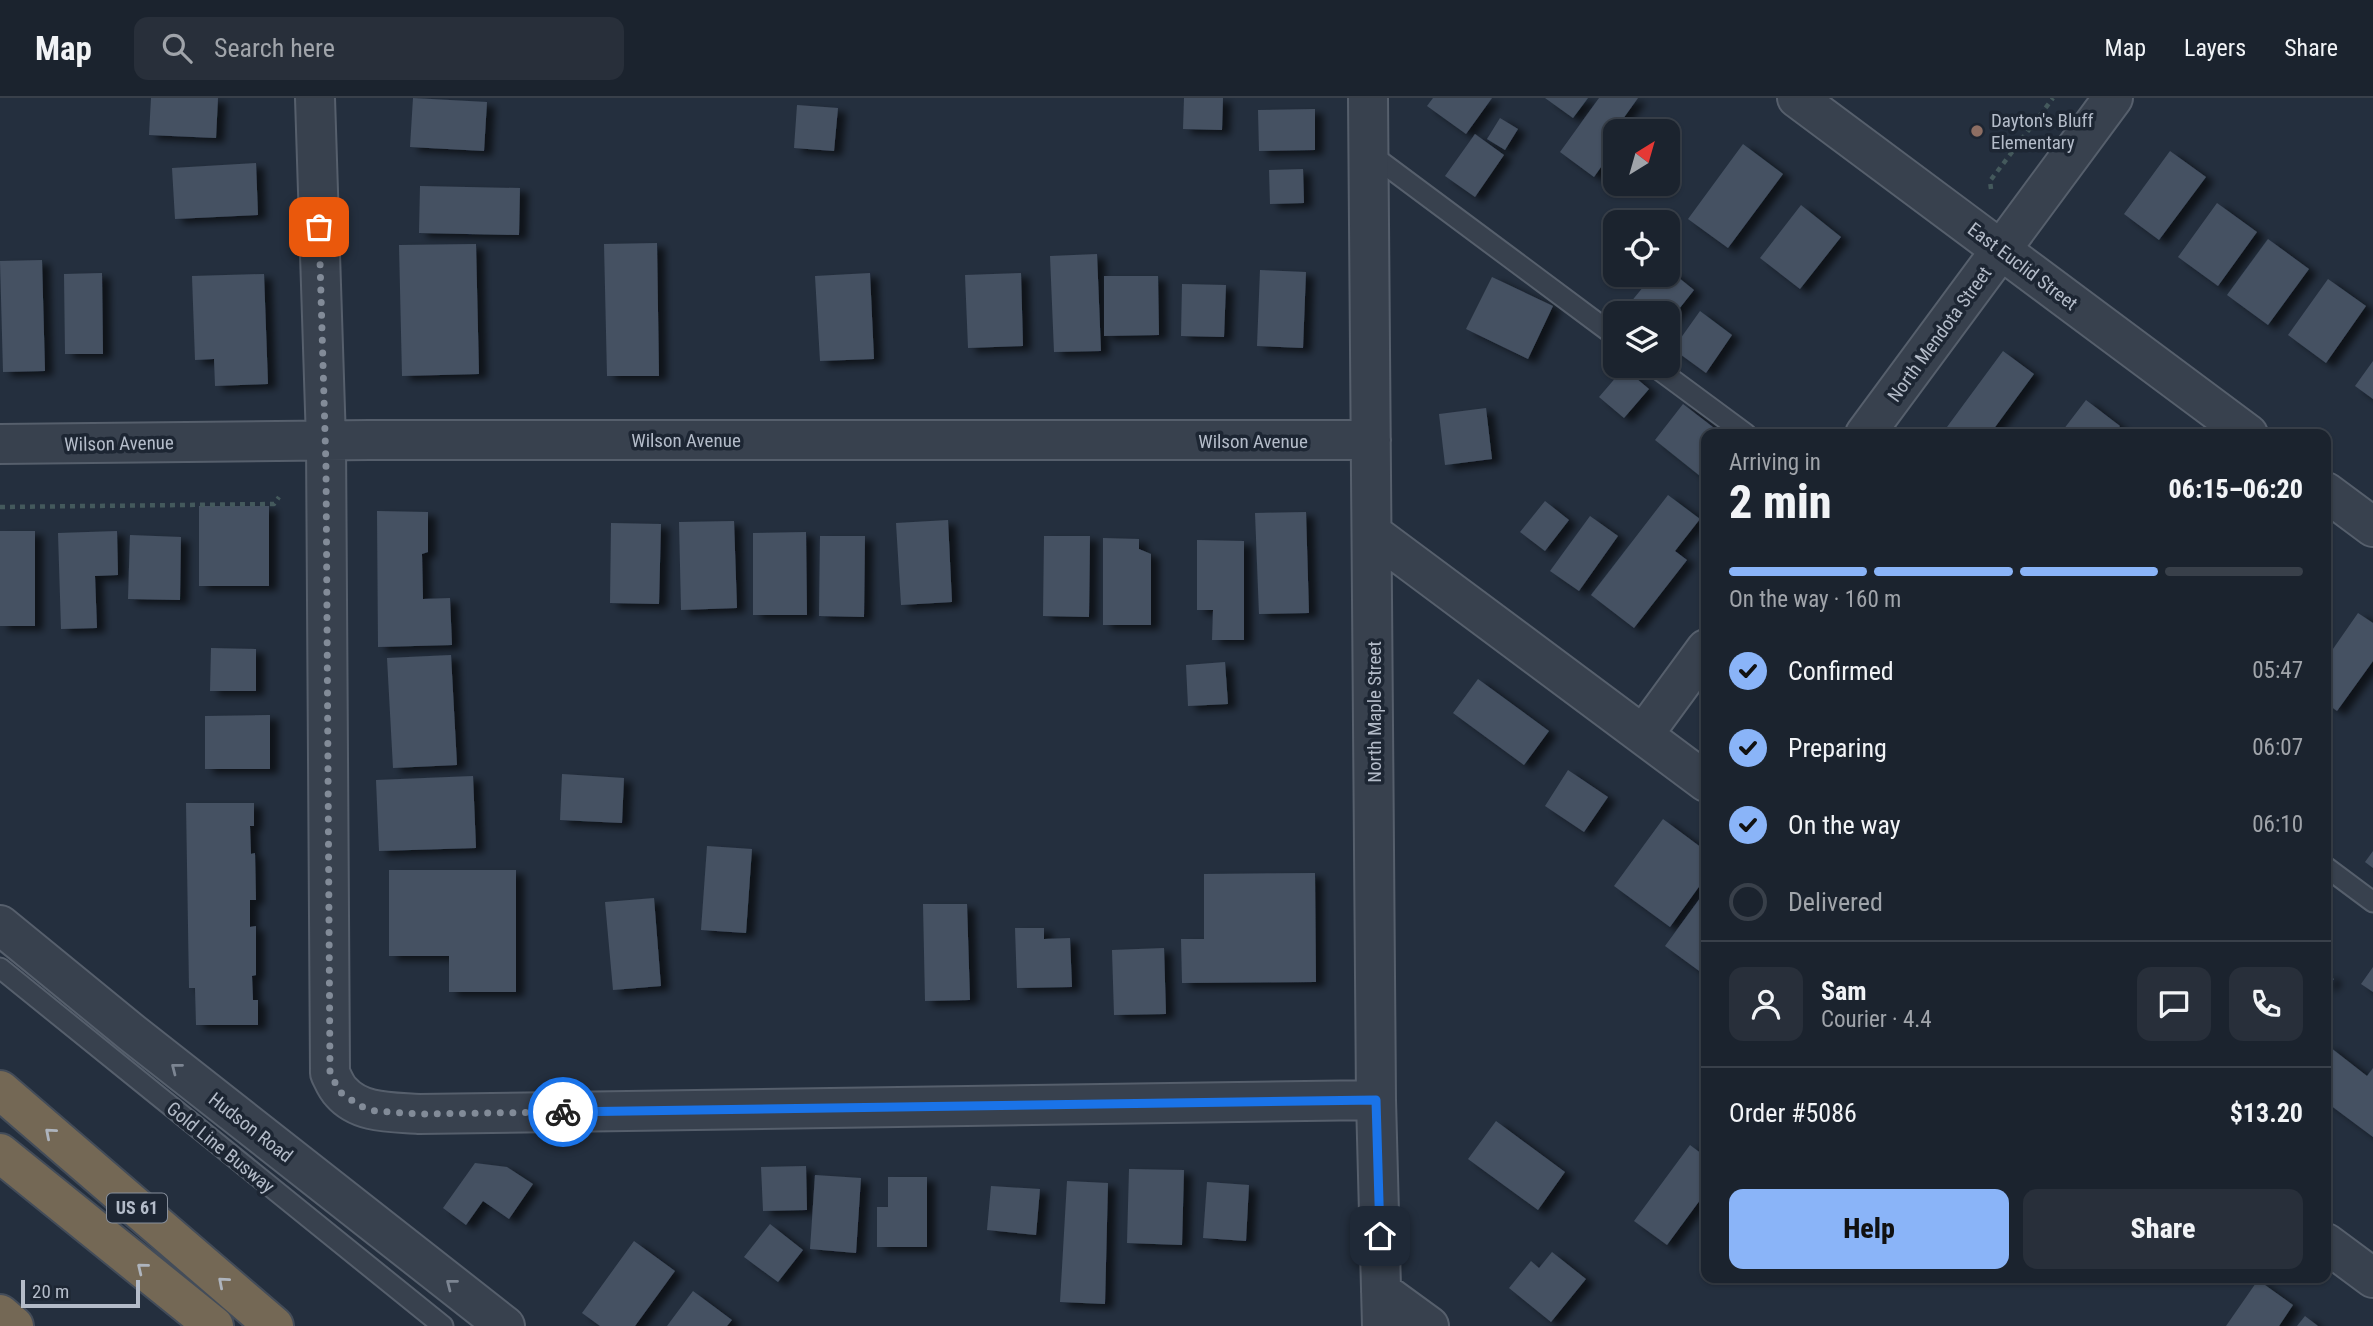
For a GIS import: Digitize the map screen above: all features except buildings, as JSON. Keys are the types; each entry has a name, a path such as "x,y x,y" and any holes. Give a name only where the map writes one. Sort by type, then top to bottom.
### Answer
{"highway":[{"name":"US 61","path":"0,1090 274,1326"},
{"path":"0,1153 214,1326"},
{"path":"0,1314 14,1326"}],"street":[{"path":"315,98 326,441 330,1073 340,1092 360,1106 375,1111 419,1114 1376,1100"},
{"name":"North Maple Street","path":"1368,98 1376,1100 1382,1308"},
{"name":"East Euclid Street","path":"1797,98 2241,429"},
{"name":"North Mendota Street","path":"1869,429 2113,98"},
{"name":"Wilson Avenue","path":"0,444 1371,440"},
{"path":"2331,496 2373,527"},
{"path":"1372,533 1701,778"},
{"path":"1643,735 1701,656"},
{"name":"Hudson Road","path":"0,926 505,1326"},
{"path":"2331,1247 2373,1278"},
{"path":"1382,1308 1429,1326"}],"lane":[{"path":"1368,152 1603,327"},
{"path":"1670,378 1739,429"},
{"path":"2331,871 2373,902"},
{"name":"Gold Line Busway","path":"0,968 443,1326"}],"path":[{"path":"1991,189 1990,181 2053,98"},
{"path":"0,508 274,504 279,497"}],"way so far":[{"path":"319,227 326,467 330,1073 340,1092 360,1106 375,1111 419,1114 563,1112"}],"place":[{"name":"Dayton's Bluff Elementary","path":"1977,131"}],"route":[{"path":"563,1112 1376,1100 1380,1236"}]}
